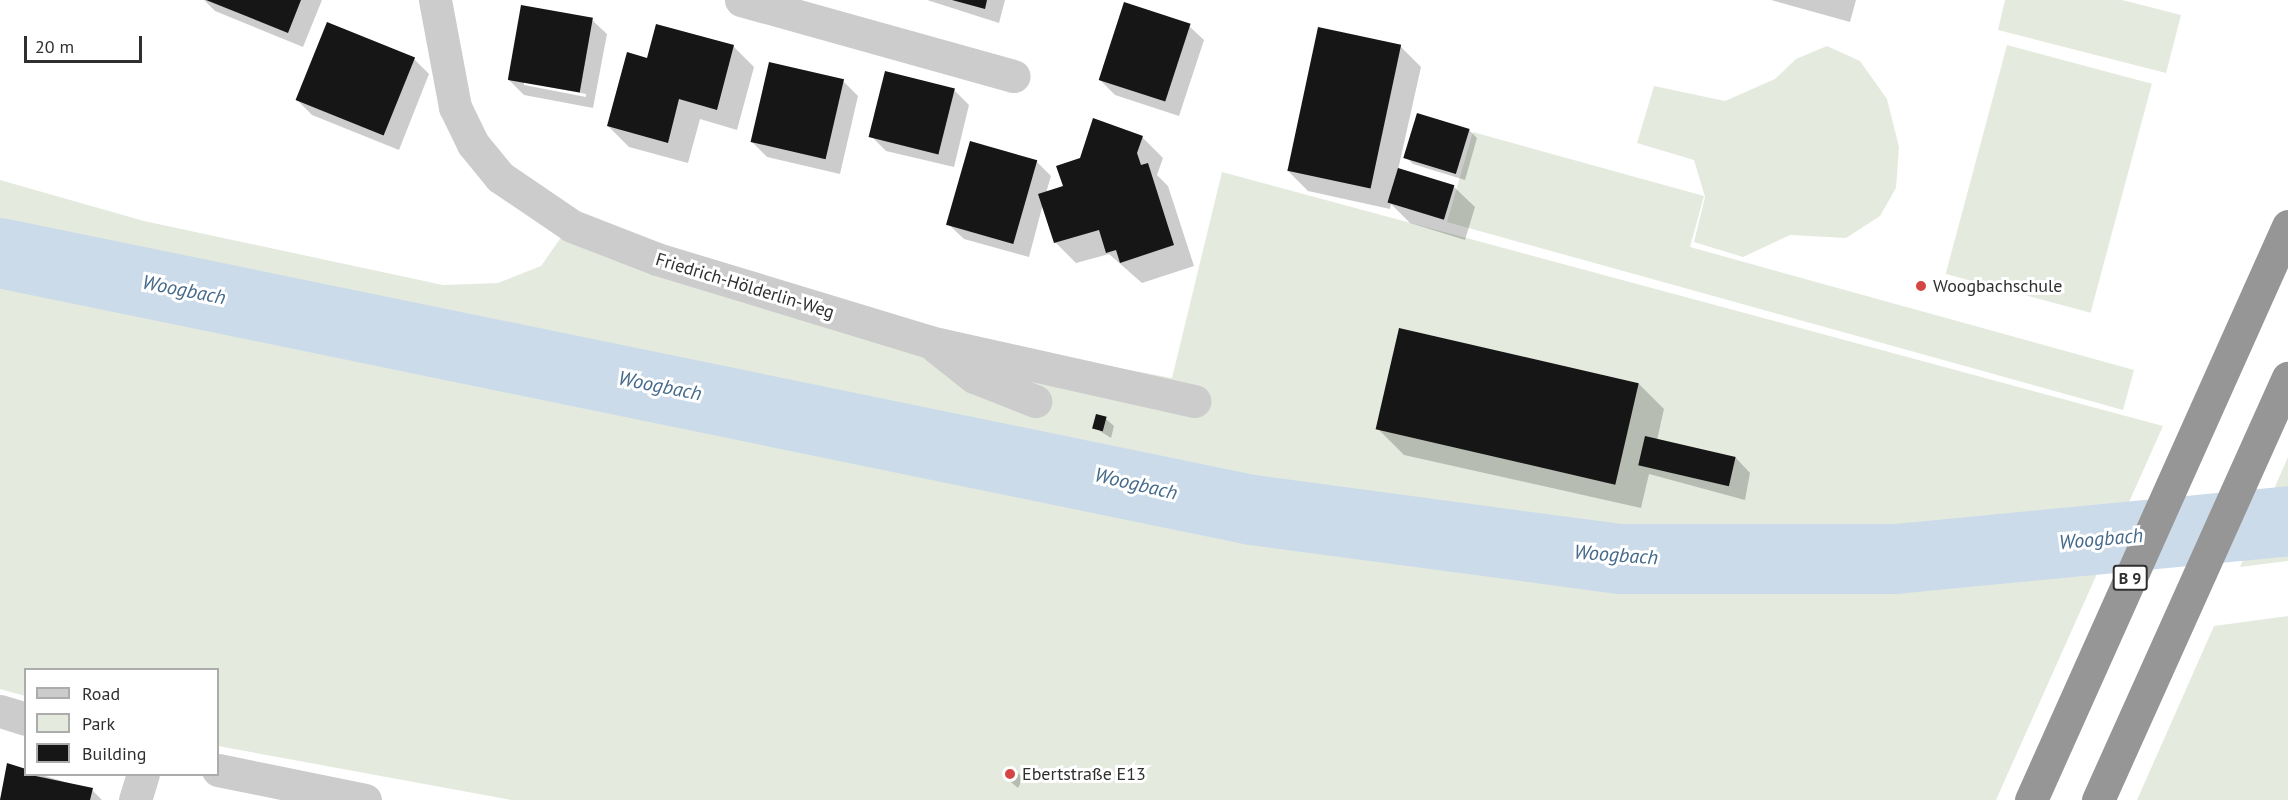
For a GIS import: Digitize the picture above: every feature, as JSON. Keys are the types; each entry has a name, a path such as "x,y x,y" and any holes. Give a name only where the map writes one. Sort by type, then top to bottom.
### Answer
{"highway":[{"name":"B 9","path":"2032,796 2288,226"},
{"path":"2103,790 2288,378"}],"street":[{"name":"Friedrich-Hölderlin-Weg","path":"435,0 455,106 468,135 500,177 536,205 600,240 930,342 1194,401"},
{"path":"741,0 1014,76"},
{"path":"930,342 974,377 1035,401"},
{"path":"0,711 24,718"},
{"path":"219,771 365,800"},
{"path":"135,800 142,776"}],"green space":[{"path":"2005,0 2122,0 2181,15 2166,73 1998,30"},
{"path":"2007,45 2152,84 2091,313 1946,274"},
{"path":"1827,46 1860,61 1887,99 1899,147 1896,188 1880,216 1846,238 1790,235 1743,257 1694,242 1705,197 1694,160 1637,143 1654,86 1725,101 1775,79 1796,59"},
{"path":"1473,132 1704,196 1690,247 2134,370 2123,410 1447,222"},
{"path":"1222,172 2163,426 1996,800 511,800 219,746 219,668 24,668 24,696 0,689 0,180 144,221 443,285 498,283 541,266 576,216 699,260 958,338 1172,378"},
{"path":"2288,457 2288,561 2240,567"},
{"path":"2288,616 2288,800 2137,800 2214,626"}],"building":[{"path":"206,0 301,0 288,33"},
{"path":"952,0 987,0 985,9"},
{"path":"1124,2 1191,24 1165,102 1099,80"},
{"path":"521,5 593,18 580,93 508,80"},
{"path":"327,22 415,58 384,135 296,100"},
{"path":"656,24 734,45 717,110 679,99 668,143 607,126 627,52 647,58"},
{"path":"1318,27 1401,45 1371,188 1287,171"},
{"path":"769,62 844,79 826,159 751,142"},
{"path":"885,71 955,88 938,154 869,137"},
{"path":"1417,113 1470,129 1456,174 1403,158"},
{"path":"1093,118 1143,136 1137,153 1141,165 1148,163 1174,245 1120,263 1116,250 1106,253 1099,230 1054,243 1038,194 1063,186 1056,166 1080,158"},
{"path":"970,141 1037,160 1013,244 946,225"},
{"path":"1398,168 1454,185 1444,220 1387,202"},
{"path":"1399,328 1639,383 1615,485 1376,429"},
{"path":"1096,414 1107,417 1103,431 1092,428"},
{"path":"1645,436 1736,457 1729,486 1638,465"},
{"path":"7,763 24,768 24,776 36,776 93,788 90,800 0,800"},
{"name":"Ebertstraße E13","path":"1009,766 1017,770 1011,782 1003,778"}],"waterway":[{"name":"Woogbach","path":"0,253 1252,510 1620,559 1896,559 2288,521"},
{"path":"1051,465 1073,444"}],"place":[{"name":"Woogbachschule","path":"1921,286"},
{"name":"Ebertstraße E13","path":"1010,774"}]}
